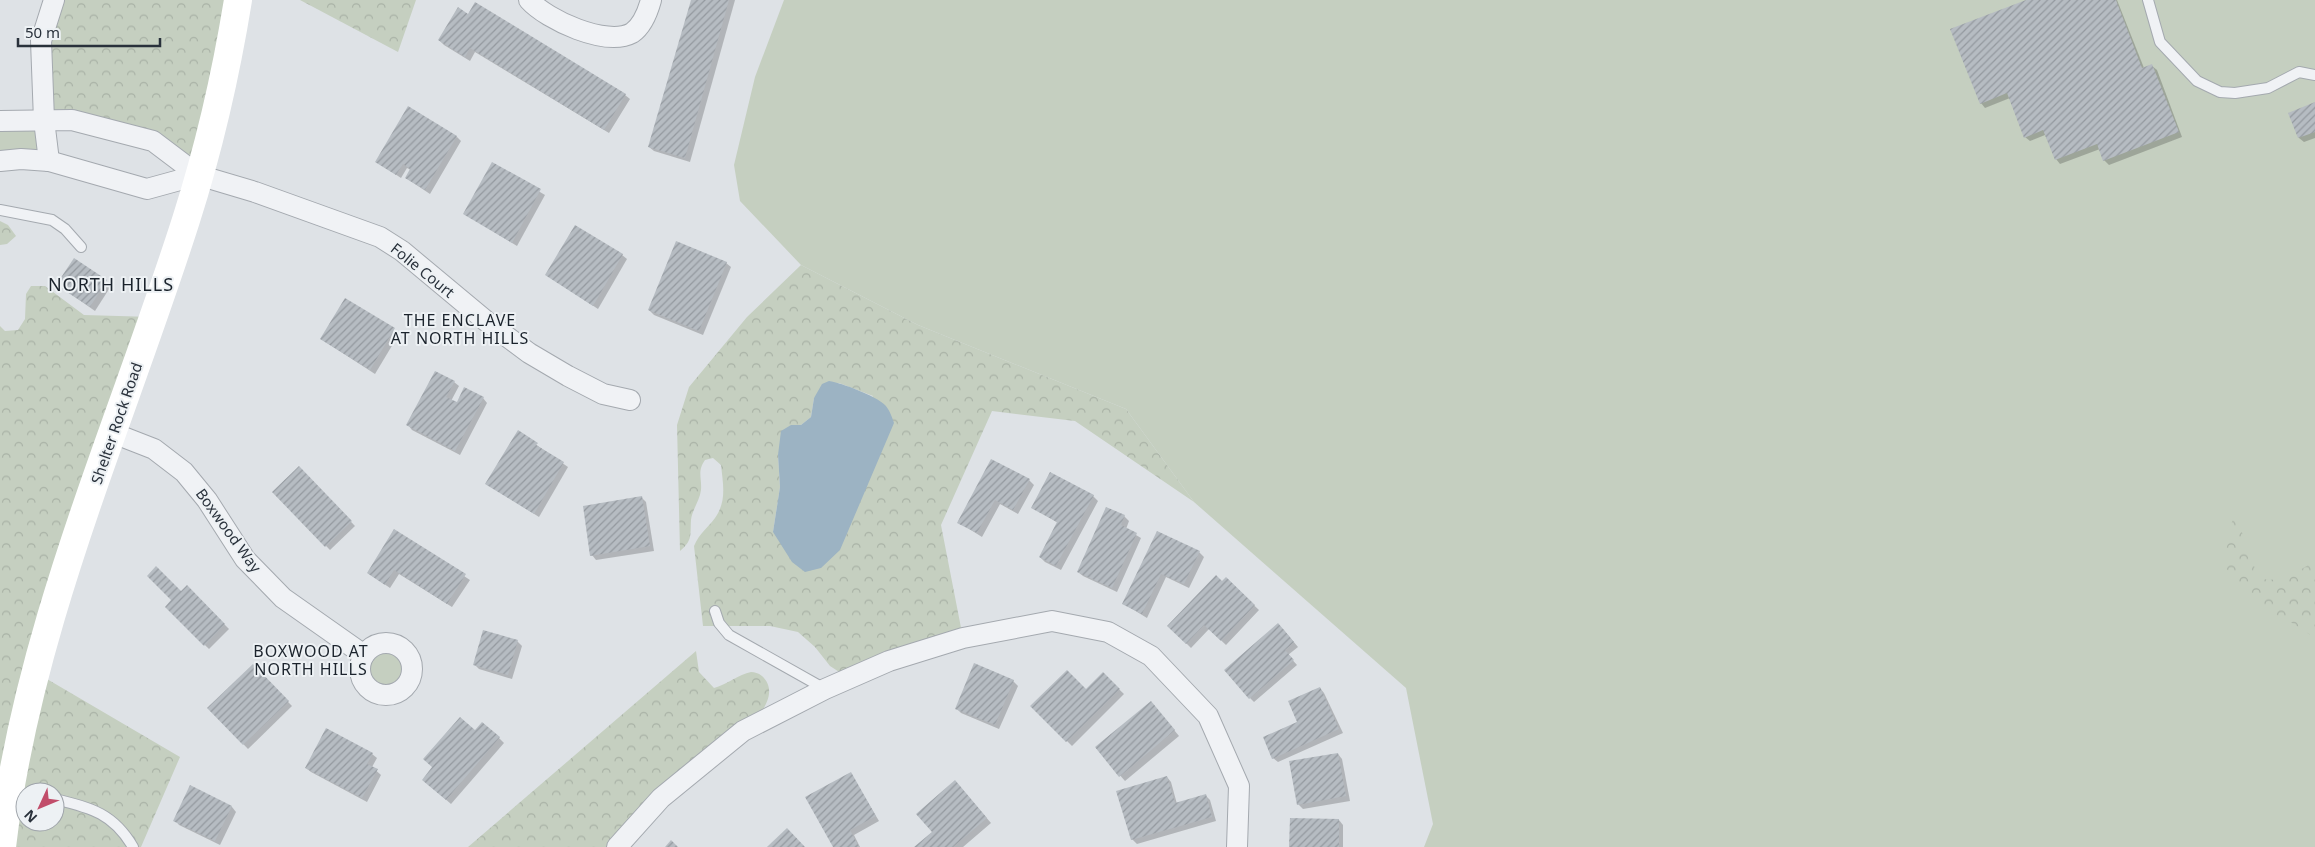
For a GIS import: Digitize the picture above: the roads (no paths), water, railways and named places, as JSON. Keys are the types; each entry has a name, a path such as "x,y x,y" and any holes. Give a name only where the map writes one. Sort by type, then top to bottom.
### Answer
{"main road":[{"name":"Shelter Rock Road","path":"2,847 9,799 34,672 187,218 225,78 238,0"}],"street":[{"path":"49,162 44,120 41,41 54,0"},
{"path":"529,0 568,26 612,38 632,32 646,15 651,0"},
{"path":"0,121 72,120 152,141 198,175"},
{"path":"0,161 21,159 49,162 147,189 198,175"},
{"name":"Folie Court","path":"198,175 255,192 380,236 402,250 486,321 529,353 603,394 630,400"},
{"name":"Boxwood Way","path":"113,433 154,449 184,472 207,500 245,559 283,598 364,655"},
{"path":"617,847 661,798 743,731 825,689 889,662 980,635 1052,620 1108,632 1151,656 1208,716 1239,786 1237,847"}],"lane":[{"path":"2148,0 2160,42 2197,81 2220,92 2235,93 2268,88 2299,72 2315,75"},
{"path":"0,210 52,220 65,229 81,246"},
{"path":"715,611 719,623 729,634 825,689"},
{"path":"65,801 85,806 114,822 133,847"}],"water":[{"path":"829,381 858,390 881,401 888,409 894,423 840,550 821,568 805,572 792,562 773,532 780,487 778,455 781,431 791,425 801,425 811,417 814,398 822,384"}],"district":[{"name":"NORTH HILLS","path":"111,284"},
{"name":"THE ENCLAVE AT NORTH HILLS","path":"460,329"},
{"name":"BOXWOOD AT NORTH HILLS","path":"311,660"}]}
